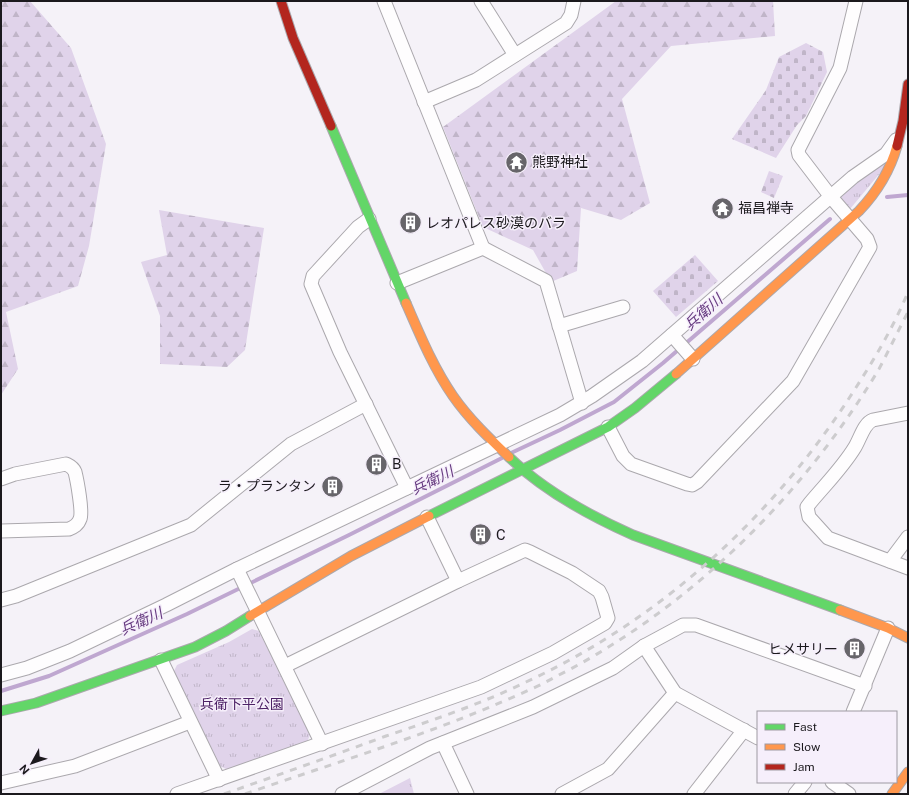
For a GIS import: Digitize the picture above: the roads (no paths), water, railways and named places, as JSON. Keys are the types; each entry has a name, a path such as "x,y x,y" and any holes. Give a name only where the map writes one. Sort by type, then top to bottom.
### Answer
{"street":[{"path":"281,1 293,38 396,283 420,336 446,385 466,411 498,447 522,470 559,496 610,526 888,628 908,638"},
{"path":"384,1 483,248 546,281 582,403"},
{"path":"481,1 515,55"},
{"path":"424,102 476,80 566,23 571,15 574,1"},
{"path":"608,427 623,456 631,464 687,484 692,484 697,482 793,381 869,249 869,242 850,217 833,200 799,155 798,148 840,68 856,1"},
{"path":"1,711 36,703 161,660 211,639 351,556 608,427 670,380 690,355 850,217 881,185 894,158 901,131 908,84"},
{"path":"1,675 27,668 70,650 238,572 407,488 498,447 582,403 674,337 833,200 853,177 886,154 901,131"},
{"path":"369,219 358,227 334,255 313,276 311,284 340,352 407,488"},
{"path":"396,283 483,248"},
{"path":"559,326 623,307"},
{"path":"674,337 690,355"},
{"path":"1,600 16,596 191,525 291,444 366,404"},
{"path":"908,413 874,420 868,423 854,448 807,507 809,517 828,538 908,568"},
{"path":"1,479 14,474 66,464 74,471 79,496 81,518 75,527 69,529 1,531"},
{"path":"427,517 458,581"},
{"path":"890,561 908,537"},
{"path":"177,794 481,687 553,653 607,621 607,615 599,591 572,573 530,552 521,552 458,581 285,666"},
{"path":"238,572 322,744"},
{"path":"342,794 430,748 533,707 613,668 644,646 683,626 696,625 864,686"},
{"path":"853,711 888,628"},
{"path":"644,646 675,693 757,737"},
{"path":"161,660 219,780"},
{"path":"562,794 608,769 675,693"},
{"path":"1,783 75,766 190,722"},
{"path":"694,794 744,730"},
{"path":"443,743 467,794"},
{"path":"892,794 908,772"},
{"path":"796,794 804,783"},
{"path":"833,783 849,794"}],"waterway":[{"name":"兵衛川","path":"887,197 908,195"},
{"name":"兵衛川","path":"511,453 614,402 663,363 830,219"},
{"name":"兵衛川","path":"1,691 49,676 187,614 502,458"}],"railway":[{"path":"224,794 457,711 509,690 576,656 624,627 669,595 712,559 752,520 789,479 823,435 855,389 877,354 903,305 908,292"},
{"path":"245,794 424,733 534,688 567,671 614,643 660,612 703,578 743,541 781,501 817,459 849,415 879,369 908,312"}],"place":[{"name":"熊野神社","path":"516,162"},
{"name":"福昌禅寺","path":"722,208"},
{"name":"レオパレス砂漠のバラ","path":"411,223"},
{"name":"B","path":"376,464"},
{"name":"ラ・プランタン","path":"332,486"},
{"name":"C","path":"480,535"},
{"name":"ヒメサリー","path":"854,649"}],"park label":[{"name":"兵衛下平公園","path":"242,704"}]}
